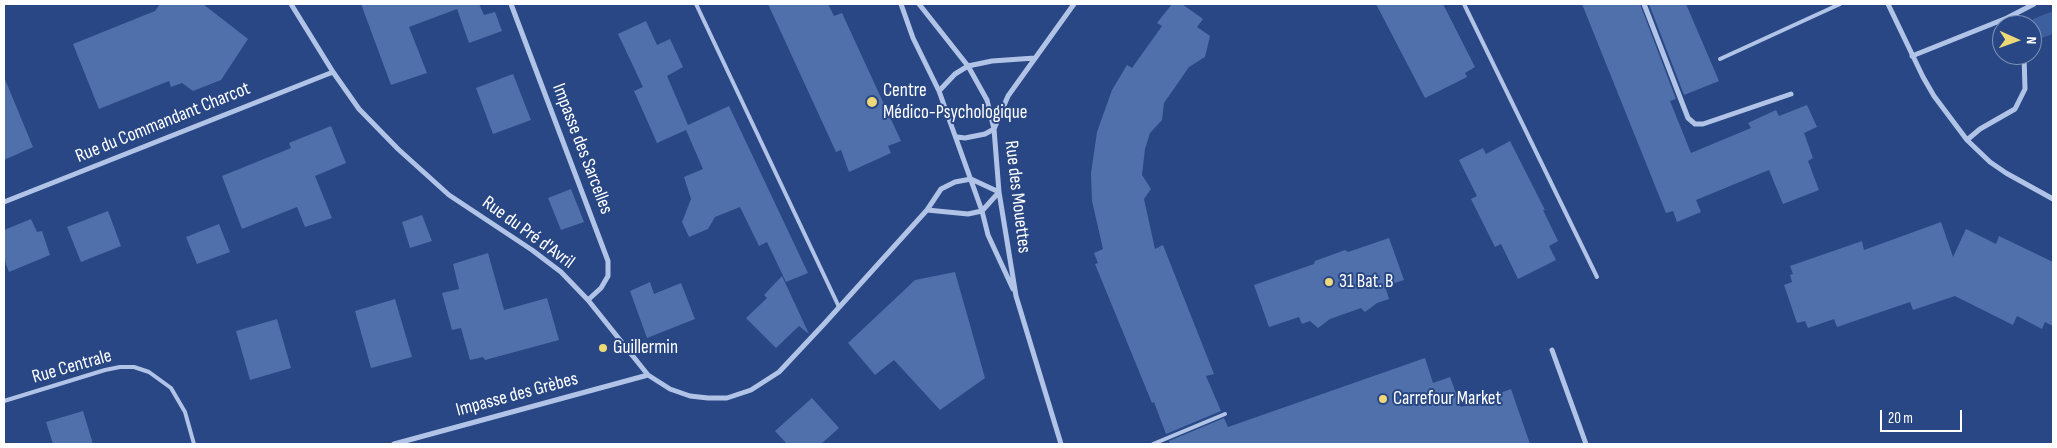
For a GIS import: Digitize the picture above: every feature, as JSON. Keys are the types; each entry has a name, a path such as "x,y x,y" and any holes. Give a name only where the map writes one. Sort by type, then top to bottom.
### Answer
{"street":[{"name":"Rue du Pré d'Avril","path":"291,4 333,72 359,109 398,149 450,195 532,250 560,272 588,300 648,375 670,389 690,396 727,398 751,390 779,372 926,210 941,189 955,182 971,179"},
{"name":"Impasse des Sarcelles","path":"511,4 608,261 608,276 601,288 588,300"},
{"name":"Rue des Mouettes","path":"902,4 913,38 939,91 957,138 982,211 988,235 1016,296"},
{"name":"Rue des Mouettes","path":"919,4 968,66 987,100 994,129 999,192 1016,296 1061,444"},
{"path":"957,138 985,134 994,129 1008,96 1074,4"},
{"path":"1644,4 1688,118 1695,124 1703,124 1791,94"},
{"path":"1888,4 1912,56 1934,96 1967,140 1990,162 2006,173 2053,199"},
{"path":"2013,15 2034,4"},
{"path":"1912,56 1992,24"},
{"path":"939,91 955,74 968,66 992,61 1035,58"},
{"path":"1967,140 1980,129 2015,109 2026,89 2025,65"},
{"name":"Rue du Commandant Charcot","path":"4,202 333,72"},
{"path":"926,210 968,214 982,211 999,192 971,179"},
{"path":"1552,350 1586,444"},
{"name":"Impasse des Grèbes","path":"394,444 648,375"}],"lane":[{"path":"696,4 839,307"},
{"path":"1464,4 1597,277"},
{"path":"1720,59 1840,4"},
{"name":"Rue Centrale","path":"4,401 105,370 134,367 149,372 171,388 185,412 194,444"},
{"path":"1153,444 1224,414"}],"shaded area":[{"path":"2053,11 2053,34 2042,38 2042,15"}],"building":[{"path":"160,4 203,4 248,39 221,80 193,91 182,83 171,87 169,81 99,109 73,44 155,11"},
{"path":"361,4 479,4 484,15 495,12 502,31 469,43 457,9 409,27 427,73 391,85"},
{"path":"768,4 828,4 834,16 842,13 901,141 888,146 891,153 849,172 841,150 836,152"},
{"path":"1172,4 1182,4 1203,19 1197,27 1210,36 1205,57 1189,67 1164,103 1162,120 1150,133 1145,149 1142,175 1151,189 1144,199 1155,249 1163,245 1214,374 1206,376 1221,411 1166,434 1095,264 1098,263 1094,253 1103,249 1092,201 1091,173 1097,132 1112,90 1127,65 1132,68 1162,26 1157,23"},
{"path":"1376,4 1443,4 1475,67 1465,73 1467,77 1425,98"},
{"path":"1582,4 1640,4 1676,99 1670,101 1691,153 1751,128 1748,123 1776,110 1779,116 1807,105 1817,127 1804,133 1813,158 1808,161 1819,190 1783,204 1769,170 1696,200 1701,212 1677,222 1673,211 1666,213"},
{"path":"1649,4 1686,4 1719,81 1684,95"},
{"path":"646,21 657,45 670,39 683,67 667,76 688,125 729,106 808,273 786,282 767,242 759,246 740,207 715,217 708,229 689,237 682,222 691,199 684,177 703,169 686,130 657,143 634,91 643,87 618,34"},
{"path":"513,74 531,120 493,134 476,88"},
{"path":"4,77 33,147 4,160"},
{"path":"331,126 346,163 315,176 332,218 305,227 297,207 242,229 222,176 291,148 289,143"},
{"path":"1510,141 1545,210 1543,210 1558,241 1549,246 1556,260 1518,279 1501,244 1495,247 1471,199 1477,196 1459,160 1483,148 1486,154"},
{"path":"571,189 584,222 561,230 548,198"},
{"path":"108,211 121,246 81,262 67,227"},
{"path":"422,215 432,241 410,248 402,222"},
{"path":"31,219 37,232 42,231 50,255 9,272 4,259 4,230"},
{"path":"1941,222 1953,257 1966,229 1996,244 1999,236 2053,262 2053,326 2045,322 2042,329 2017,316 2013,325 1955,296 1913,310 1910,302 1837,327 1834,319 1808,328 1805,321 1797,323 1784,285 1792,282 1790,275 1793,274 1790,266 1862,241 1864,250"},
{"path":"219,224 230,252 197,264 186,237"},
{"name":"31 Bat. B","path":"1389,238 1404,280 1385,286 1389,299 1377,303 1365,312 1361,308 1330,319 1318,328 1310,321 1302,324 1299,317 1269,327 1254,285 1314,264 1315,261 1345,250 1348,252"},
{"path":"488,253 504,310 547,298 559,340 485,360 483,357 470,360 461,328 452,330 442,293 459,289 453,264"},
{"path":"955,272 985,378 940,410 894,360 875,375 848,343 915,280"},
{"path":"782,276 809,334 799,326 776,348 746,318 767,298 764,295"},
{"path":"650,282 654,294 681,283 695,319 647,338 630,291"},
{"path":"395,299 412,357 371,368 355,311"},
{"path":"277,319 291,368 250,380 236,331"},
{"name":"Carrefour Market","path":"1425,358 1433,383 1450,377 1461,407 1511,389 1530,444 1170,444 1169,441 1224,418 1228,427"},
{"path":"812,398 839,428 821,444 787,444 775,431"},
{"path":"83,411 93,444 53,444 46,422"}],"place":[{"name":"Centre Médico-Psychologique","path":"872,102"},
{"name":"31 Bat. B","path":"1329,282"},
{"name":"Guillermin","path":"603,348"},
{"name":"Carrefour Market","path":"1383,399"}]}
